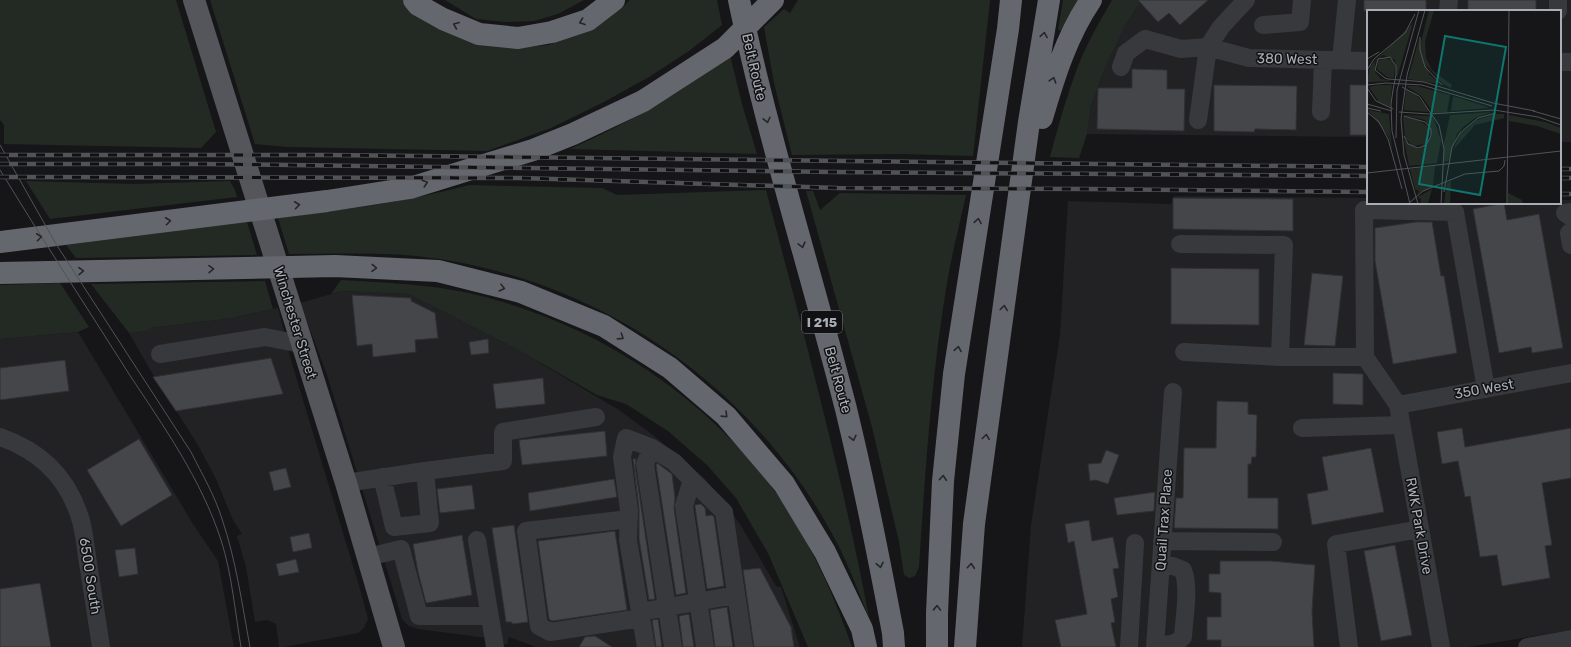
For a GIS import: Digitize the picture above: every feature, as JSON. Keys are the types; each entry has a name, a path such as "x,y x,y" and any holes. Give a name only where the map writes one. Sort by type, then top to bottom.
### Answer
{"highway":[{"path":"414,0 443,19 479,34 518,38 552,32 588,20 614,0"},
{"name":"Belt Route","path":"739,0 753,65 770,132 846,409 871,516 893,633 894,647"},
{"path":"0,242 327,201 410,188 533,150 573,134 643,101 725,48 773,0"},
{"path":"937,647 937,613 943,481 954,374 1008,30 1011,0"},
{"path":"965,647 974,524 1029,122 1049,0"},
{"path":"1008,282 1041,120 1055,73 1083,12 1091,0"},
{"path":"0,273 335,266 438,271 521,292 604,326 670,368 726,416 784,484 825,552 862,629 866,647"}],"main road":[{"name":"Winchester Street","path":"194,0 346,483 394,647"}],"street":[{"path":"1198,120 1208,47 1221,27 1246,0"},
{"path":"1263,25 1300,22 1302,0"},
{"path":"1341,60 1347,0"},
{"path":"1448,10 1449,0"},
{"name":"380 West","path":"1121,67 1126,53 1145,39 1181,49 1208,47 1249,58 1367,61"},
{"path":"1321,112 1323,60"},
{"path":"1398,405 1365,357 1364,210 1455,212 1486,389"},
{"path":"1571,212 1565,213 1571,217"},
{"path":"1571,231 1569,233 1571,245"},
{"path":"1180,244 1284,245 1280,357"},
{"path":"160,354 265,337 301,344"},
{"path":"1184,352 1280,357 1365,357"},
{"name":"350 West","path":"1398,405 1571,373"},
{"name":"Quail Trax Place","path":"1156,646 1172,392"},
{"name":"RWK Park Drive","path":"1398,405 1441,647"},
{"path":"346,483 425,471 503,462 504,432 596,417"},
{"path":"1302,428 1401,425"},
{"name":"6500 South","path":"0,437 16,442 38,456 59,476 76,506 83,531 101,647"},
{"path":"646,647 628,540 629,510 622,457 626,438 652,448 674,462 724,512 744,647"},
{"path":"652,448 645,464 673,647"},
{"path":"382,477 394,527 430,522 425,471"},
{"path":"692,480 684,506 705,647"},
{"path":"628,519 526,530 539,626 550,632 736,595"},
{"path":"1349,647 1336,544 1420,529"},
{"path":"477,540 495,647"},
{"path":"1162,541 1273,542"},
{"path":"1129,647 1135,543"},
{"path":"368,557 401,549 419,616 489,616"},
{"path":"1156,646 1177,644 1183,637 1186,590 1186,577 1183,570 1174,566 1161,566"},
{"path":"1526,647 1571,639"}],"shaded area":[{"path":"0,0 176,0 216,132 201,148 4,144 4,125 0,120"},
{"path":"210,0 404,0 518,48 548,45 576,35 601,22 622,8 630,0 717,0 722,25 689,51 649,77 604,102 551,128 487,151 288,147 255,144"},
{"path":"445,0 584,0 558,14 534,21 505,22 476,19"},
{"path":"798,0 990,0 973,156 901,154 792,155 774,83 764,27 784,9 790,13"},
{"path":"1063,0 1079,0 1062,31 1058,30"},
{"path":"1112,0 1141,0 1125,26 1105,68 1091,106 1087,134 1079,158 1050,157 1078,66 1098,24"},
{"path":"1141,0 1571,0 1571,142 1561,142 1561,10 1367,10 1367,137 1087,134 1091,106 1105,68 1125,26"},
{"path":"730,55 742,104 757,154 570,149 660,103 693,82"},
{"path":"26,181 133,184 230,181 237,197 50,219"},
{"path":"469,185 602,188 617,195 766,190 808,350 847,510 869,618 836,541 795,475 754,426 707,381 656,343 600,311 541,285 480,267 416,256 368,254 289,254 278,218 398,201"},
{"path":"806,191 813,191 820,210 840,193 966,195 948,277 936,358 926,462 919,567 915,576 909,578 904,575 899,542 872,427"},
{"path":"1174,196 1367,198 1367,204 1561,204 1561,200 1571,200 1571,630 1468,647 1022,647 1031,525 1060,335 1068,201 1171,204"},
{"path":"247,222 257,255 76,258 66,245"},
{"path":"341,280 439,288 496,300 535,313 572,328 608,346 643,367 676,391 707,417 736,445 763,476 791,515 815,558 852,647 808,647 768,553 736,498 707,465 668,431 626,404 597,395 520,351 409,294 342,291 331,294"},
{"path":"265,281 273,309 233,318 150,328 148,331 129,333 91,284"},
{"path":"60,283 89,327 78,332 0,339 0,285"},
{"path":"342,291 409,294 520,351 619,410 653,435 704,478 723,500 740,524 776,586 781,587 800,647 536,647 509,637 507,645 487,638 418,629 409,626 402,619 327,375 300,303"},
{"path":"278,308 291,360 368,619 364,628 358,633 284,647 279,647 276,624 267,620 255,622 246,567 237,536 242,534 233,520 216,479 198,445 152,373 129,333 148,331 150,328 233,318"},
{"path":"78,332 193,524 218,561 234,647 0,647 0,339"}],"building":[{"path":"1138,0 1208,0 1180,25 1169,13 1158,22"},
{"path":"1364,0 1426,0 1426,10 1364,11"},
{"path":"1468,0 1536,0 1536,10 1468,10"},
{"path":"1132,69 1167,70 1167,89 1185,89 1184,131 1097,129 1098,88 1132,88"},
{"path":"1214,85 1297,86 1296,130 1255,129 1254,132 1214,131"},
{"path":"1350,85 1367,85 1367,135 1350,135"},
{"path":"1173,198 1293,199 1293,231 1173,229"},
{"path":"1504,204 1507,220 1539,214 1563,348 1532,353 1531,347 1499,353 1473,209"},
{"path":"1416,222 1432,222 1441,276 1444,276 1457,353 1393,364 1375,261 1375,228"},
{"path":"1171,268 1259,269 1259,325 1171,324"},
{"path":"1312,273 1343,276 1335,346 1304,345"},
{"path":"352,295 411,298 411,301 435,313 438,338 415,340 416,352 373,357 372,344 357,346"},
{"path":"488,339 489,353 471,355 469,342"},
{"path":"271,358 283,394 176,411 153,377"},
{"path":"65,360 69,391 0,400 0,368"},
{"path":"1333,373 1363,374 1363,405 1333,404"},
{"path":"543,378 545,404 496,409 493,384"},
{"path":"1217,401 1248,402 1248,414 1257,415 1256,457 1252,457 1251,464 1248,464 1248,498 1278,498 1278,529 1174,528 1176,498 1183,498 1184,448 1216,448"},
{"path":"1462,428 1465,447 1571,428 1571,478 1542,483 1552,545 1545,546 1550,578 1502,586 1497,555 1480,557 1470,496 1465,497 1458,461 1442,464 1437,432"},
{"path":"605,431 607,456 522,465 519,440"},
{"path":"139,439 172,495 121,526 87,470"},
{"path":"1371,448 1384,512 1312,525 1307,494 1328,490 1322,457"},
{"path":"1106,450 1119,455 1108,484 1096,480 1090,481 1088,464 1101,463"},
{"path":"633,459 636,459 635,466 655,599 649,600 639,539 639,509"},
{"path":"657,463 672,474 675,498 674,508 686,593 676,595 656,465"},
{"path":"286,468 291,487 274,491 269,472"},
{"path":"614,479 617,497 530,511 528,493"},
{"path":"472,485 475,509 440,513 437,489"},
{"path":"1155,492 1154,511 1117,515 1114,498"},
{"path":"701,504 705,508 706,516 712,515 714,517 724,586 707,589 695,507 695,505"},
{"path":"1089,520 1092,541 1113,537 1119,568 1113,569 1118,597 1111,599 1115,622 1111,623 1116,647 1061,647 1055,620 1087,614 1074,541 1068,543 1065,524"},
{"path":"514,525 528,622 512,624 512,622 506,622 492,528"},
{"path":"615,531 627,610 552,621 549,619 538,541"},
{"path":"309,533 312,548 293,552 290,537"},
{"path":"462,535 472,595 426,603 413,544"},
{"path":"1395,545 1412,635 1381,641 1364,551"},
{"path":"135,548 138,574 119,577 115,550"},
{"path":"296,559 299,572 279,576 276,564"},
{"path":"1220,561 1271,561 1315,565 1312,611 1314,647 1221,647 1221,640 1207,640 1207,617 1221,617 1221,593 1209,592 1209,574 1220,574"},
{"path":"760,568 791,627 794,647 754,647 743,570"},
{"path":"40,583 51,647 0,647 0,589"},
{"path":"727,607 733,647 715,647 710,610"},
{"path":"689,614 694,647 683,647 679,616"},
{"path":"658,619 662,647 656,647 652,620"},
{"path":"595,636 612,647 579,647 585,637"}],"tram line":[{"path":"0,145 56,244 191,452 208,485 219,510 231,550 250,647"},
{"path":"0,170 181,454 203,496 213,518 225,553 231,580 241,647"}],"railway":[{"path":"0,155 328,155 1367,167"},
{"path":"0,164 205,164 834,172 1367,176"},
{"path":"1561,169 1571,169"},
{"path":"0,177 521,178 838,188 1367,192"},
{"path":"1561,178 1571,178"},
{"path":"1561,194 1571,194"}]}
